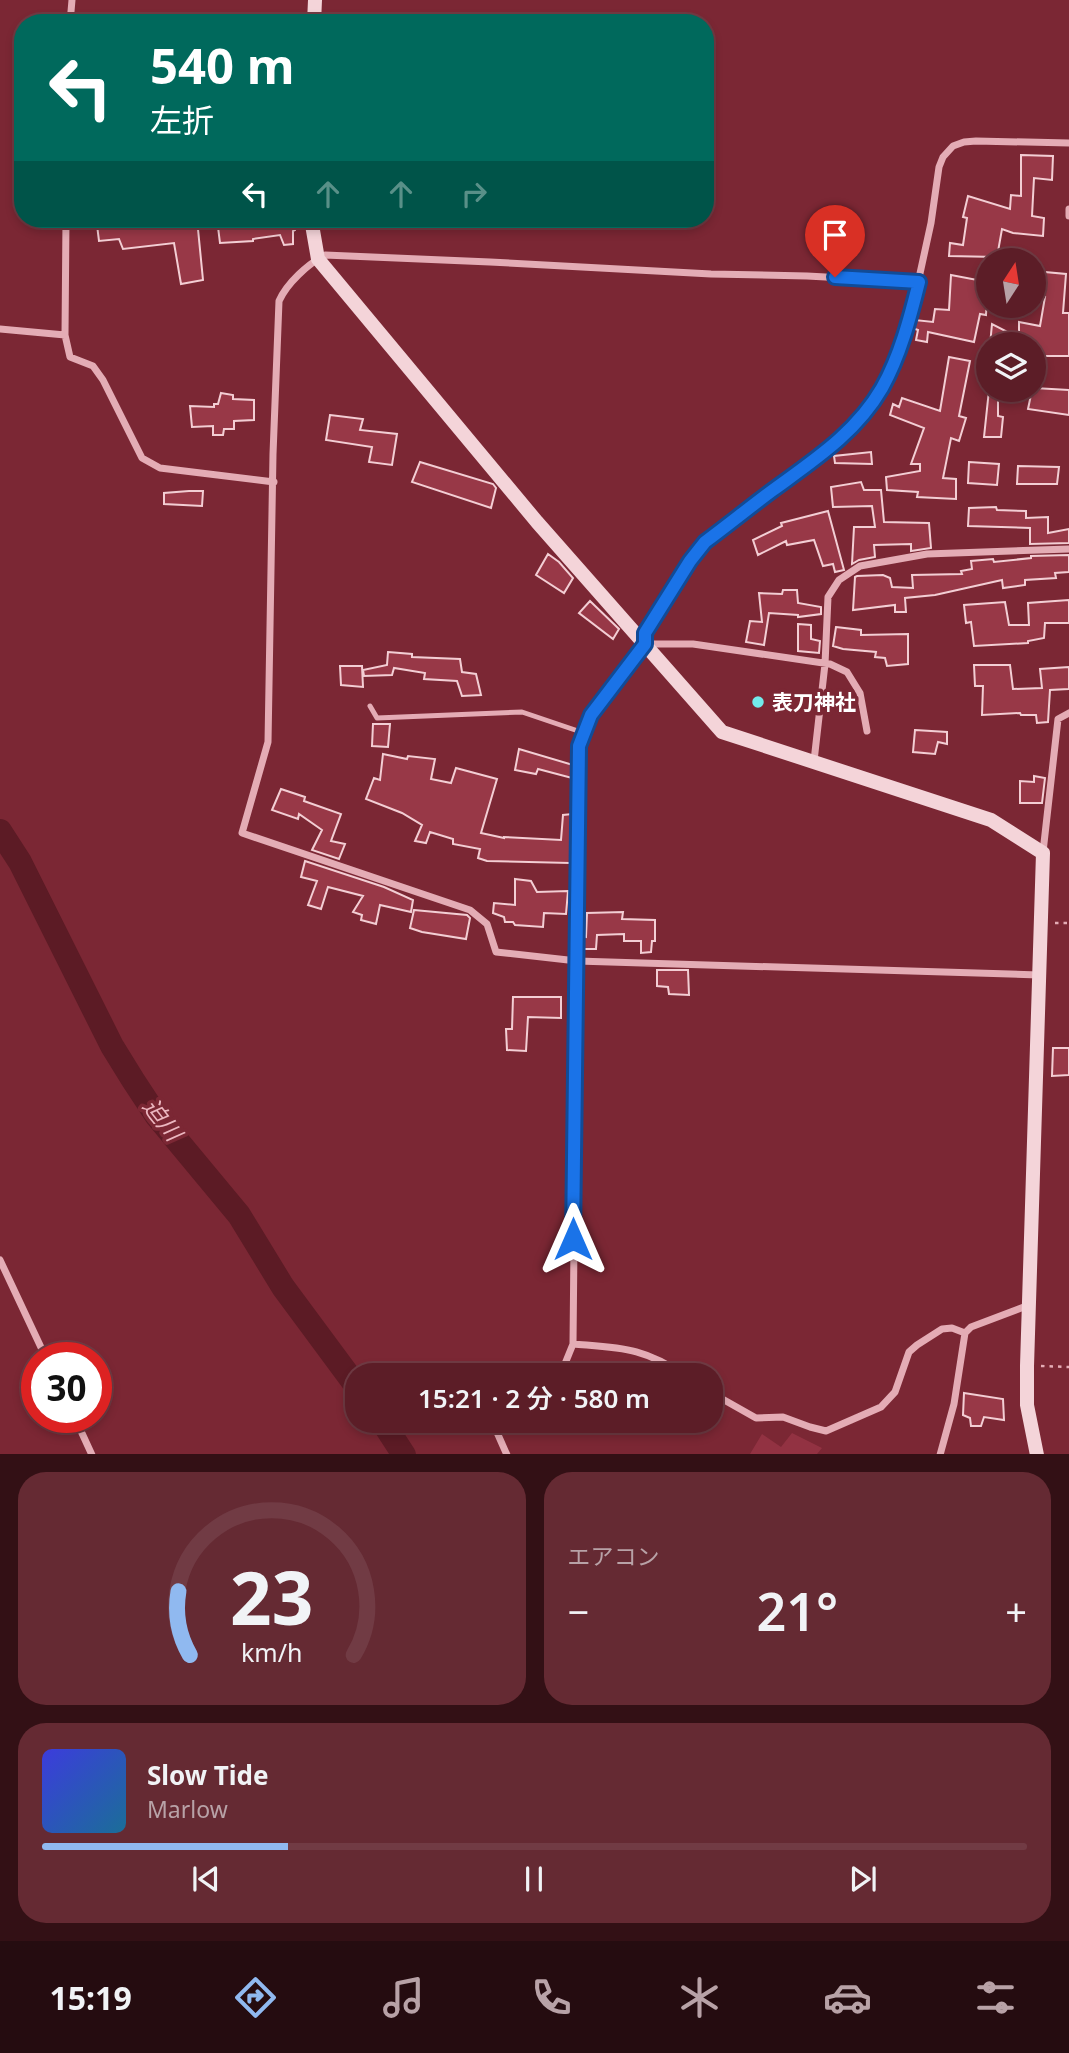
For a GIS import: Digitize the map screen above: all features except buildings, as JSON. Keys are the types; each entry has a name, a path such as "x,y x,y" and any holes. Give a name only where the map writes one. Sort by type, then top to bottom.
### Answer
{"street":[{"path":"565,1363 572,1344 579,746 591,715 645,644 645,633 705,542 828,451 845,436 871,405 891,370 912,310 931,223 939,167 948,150 964,142 976,141 1069,144"},
{"path":"1069,209 1069,216"},
{"path":"66,228 65,335 70,357 93,366 103,380 142,458 160,468 274,482"},
{"path":"313,228 318,260 537,522 722,732 991,820 1043,853"},
{"path":"919,282 326,255 318,260 284,290 279,301 268,743 242,833 470,910 487,924 496,952 577,961 1039,975"},
{"path":"0,330 65,335"},
{"path":"814,762 825,664 828,597 839,580 860,566 927,554 1069,549"},
{"path":"645,644 693,644 830,664 847,673 860,692 867,731"},
{"path":"1037,1454 1027,1405 1027,1366 1043,853 1058,719 1069,713"},
{"path":"0,1260 38,1342"},
{"path":"940,1454 954,1404 965,1333 971,1327 1030,1305"},
{"path":"723,1400 755,1418 783,1417 825,1430 881,1407 895,1392 909,1352 917,1345 942,1329 952,1328 965,1333"},
{"path":"572,1344 636,1350 664,1363"},
{"path":"82,1433 92,1454"},
{"path":"497,1433 507,1454"}],"lane":[{"path":"370,706 377,718 522,712 584,733"}],"path":[{"path":"1027,1366 1069,1367"}],"shaded area":[{"path":"792,1433 822,1448 817,1454 750,1454 762,1434 781,1447"}],"waterway":[{"name":"迫川","path":"0,831 20,862 112,1046 133,1080 156,1115 239,1215 283,1287 345,1371"},
{"name":"迫川","path":"390,1433 403,1454"}],"place":[{"name":"表刀神社","path":"758,702"}],"route":[{"path":"573,1239 579,746 591,715 645,644 645,633 705,542 845,436 871,405 891,370 919,282 835,277"}]}
